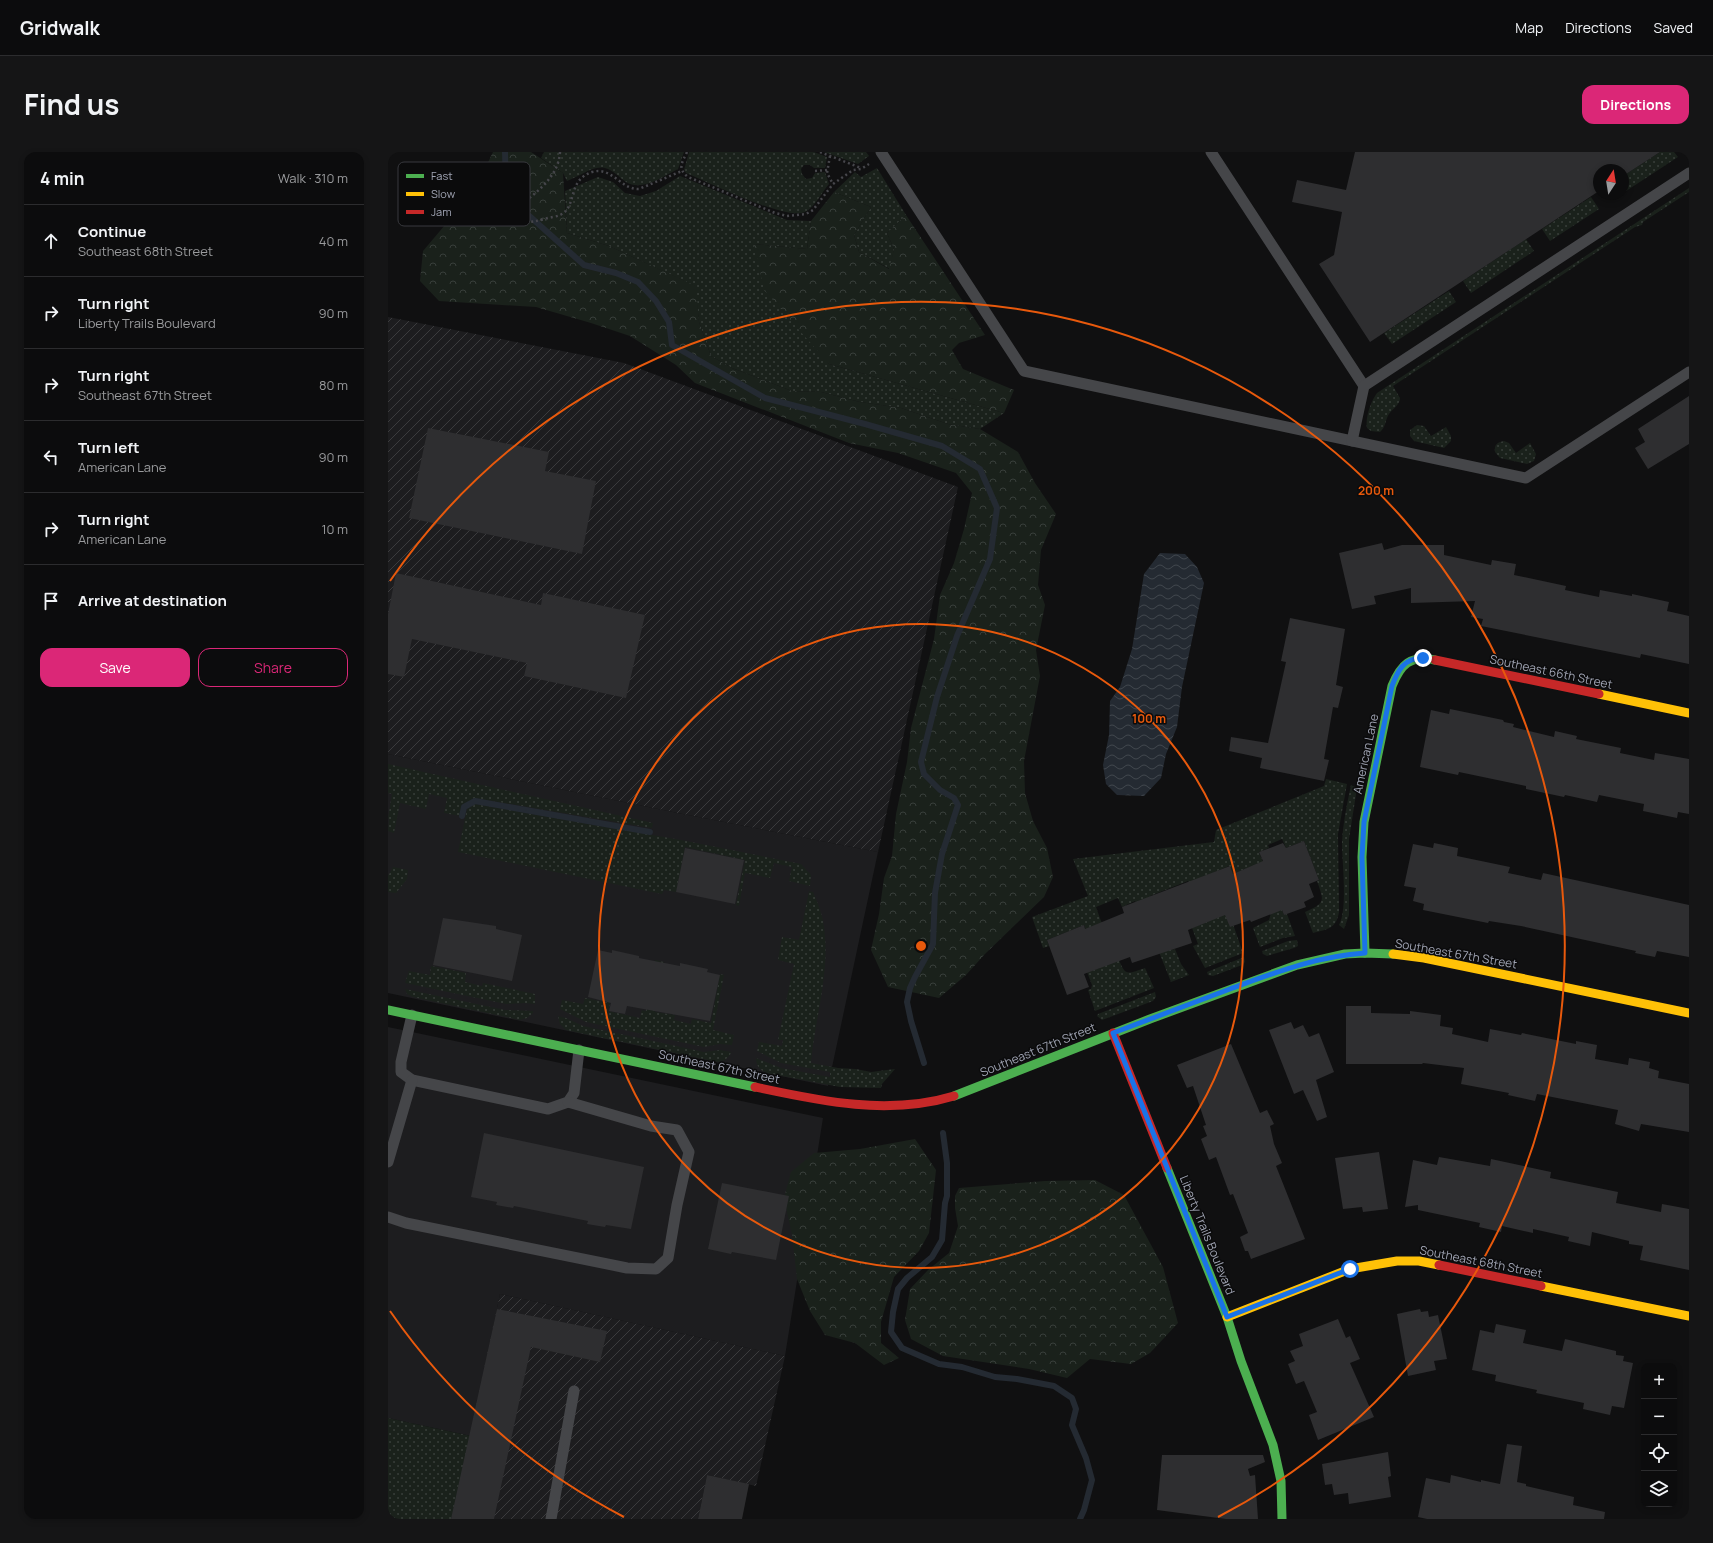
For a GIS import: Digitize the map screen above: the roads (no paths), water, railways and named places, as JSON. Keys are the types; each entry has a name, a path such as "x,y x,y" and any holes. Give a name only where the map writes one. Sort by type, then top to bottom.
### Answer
{"street":[{"name":"Southeast 66th Street","path":"1408,661 1418,658 1432,659 1689,713"},
{"name":"American Lane","path":"1365,953 1362,857 1364,822 1392,686 1399,669 1408,661"},
{"name":"Southeast 67th Street","path":"388,1010 815,1100 847,1105 922,1103 953,1097 1113,1033 1280,970 1317,959 1345,954 1394,954 1424,958 1689,1013"},
{"name":"Liberty Trails Boulevard","path":"1113,1033 1227,1317 1243,1364 1272,1439 1279,1462 1282,1480 1282,1519"},
{"name":"Southeast 68th Street","path":"1227,1317 1350,1269 1373,1264 1412,1261 1439,1264 1689,1316"}],"lane":[{"path":"881,152 1024,371 1526,478 1689,372"},
{"path":"1211,152 1364,386"},
{"path":"1352,441 1364,386 1689,173"},
{"path":"388,1217 406,1223 626,1268 656,1269 668,1258 677,1205 689,1152 678,1130 651,1126 568,1102 548,1109 412,1080 401,1072 401,1062 412,1015"},
{"path":"568,1102 574,1093 579,1050"},
{"path":"388,1162 412,1080"},
{"path":"551,1519 574,1391"}],"water":[{"path":"1160,553 1185,554 1197,567 1204,583 1182,687 1177,727 1166,754 1161,778 1144,796 1117,795 1106,784 1103,765 1109,735 1110,701 1120,687 1132,649 1144,574"}],"waterway":[{"path":"505,152 505,162"},
{"path":"530,217 584,265 616,273 638,282 656,301 669,322 672,345 765,398 942,446 980,469 997,508 990,559 957,636 937,697 921,762 924,774 940,790 954,798 958,805 942,854 935,893 933,944 910,988 907,1002 911,1021 924,1063"},
{"path":"462,816 464,807 475,801 650,832"},
{"path":"943,1133 947,1163 947,1196 942,1240 932,1257 907,1278 898,1289 893,1312 891,1332 902,1348 939,1364 962,1367 995,1377 1017,1379 1054,1386 1072,1398 1076,1409 1072,1425 1086,1458 1092,1480 1080,1519"}]}
